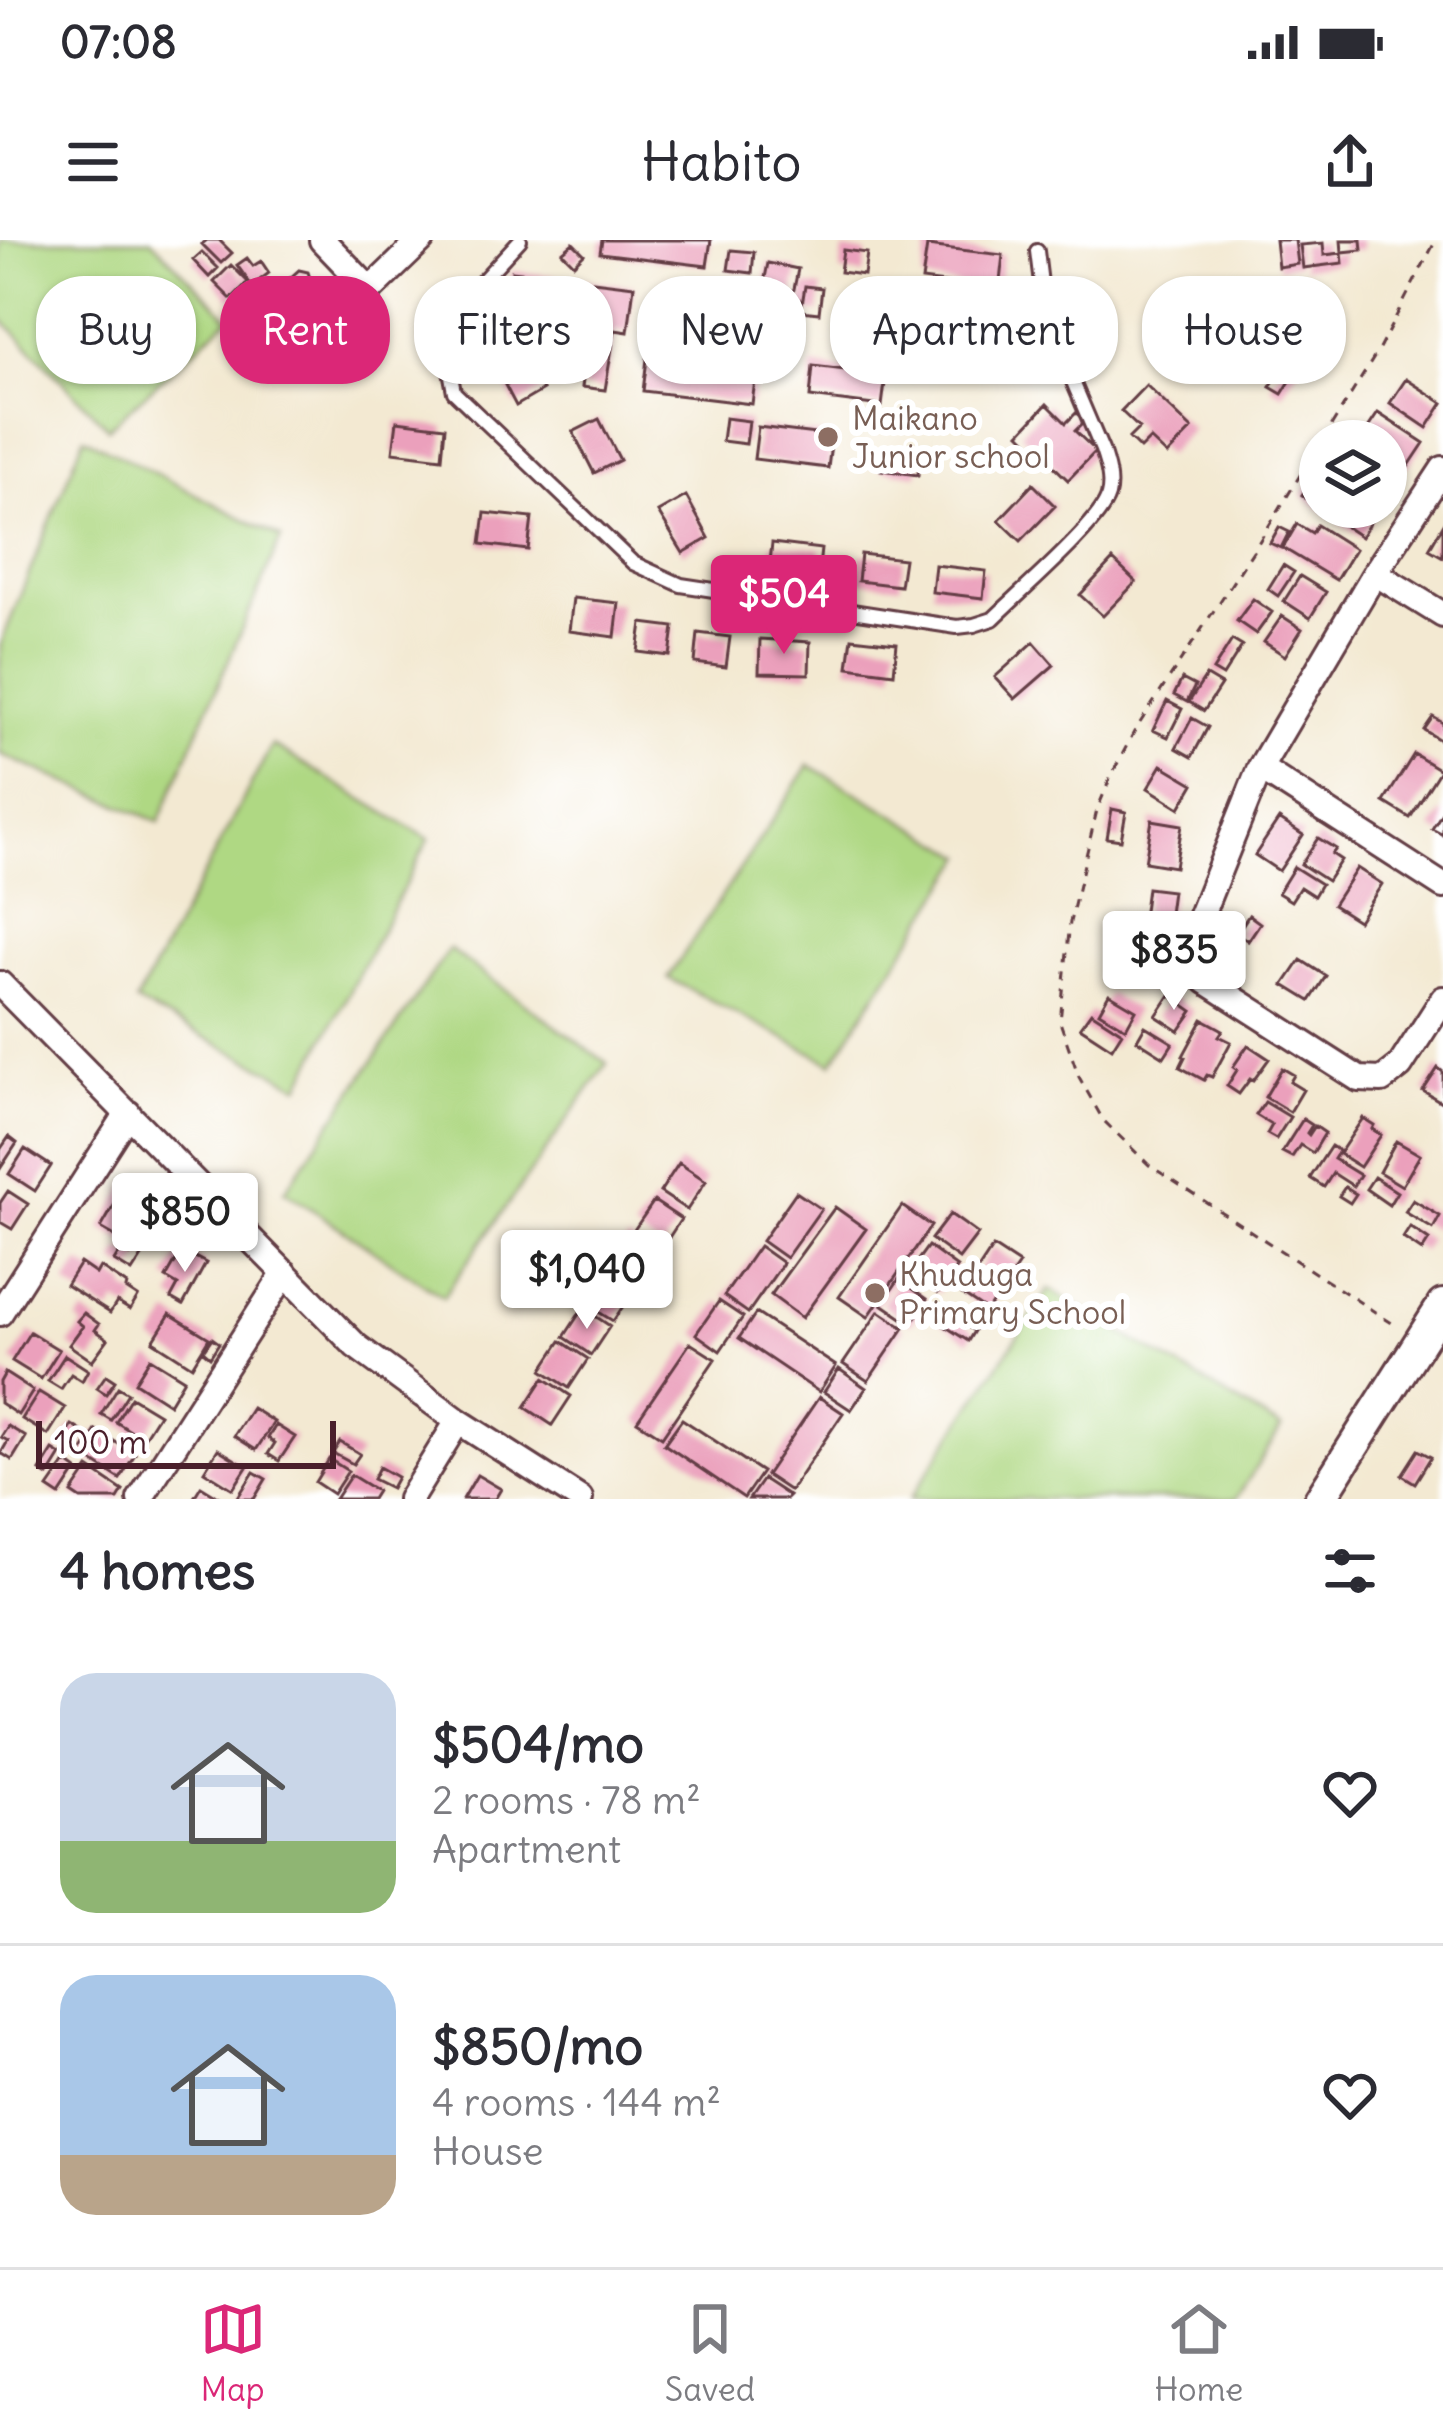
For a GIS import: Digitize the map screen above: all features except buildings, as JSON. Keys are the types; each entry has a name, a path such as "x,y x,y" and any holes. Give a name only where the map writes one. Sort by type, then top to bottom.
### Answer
{"street":[{"path":"322,240 357,276"},
{"path":"385,276 422,240"},
{"path":"1443,469 1375,573 1260,768 1195,931 1198,964 1206,981 1358,1079 1382,1080 1400,1066 1443,999"},
{"path":"1375,573 1443,615"},
{"path":"1260,768 1443,886"},
{"path":"0,985 356,1346 458,1421 580,1499"},
{"path":"0,1313 128,1114"},
{"path":"140,1499 285,1273"},
{"path":"1320,1499 1443,1305"},
{"path":"410,1499 458,1421"}],"lane":[{"path":"520,240 473,291 454,323 446,349 454,392 632,563 681,585 957,627 993,619 1097,518 1109,493 1102,450 1045,316 1037,251"}],"path":[{"path":"1335,420 1378,351 1436,240"}],"green space":[{"path":"0,240 151,240 187,276 36,276 36,354 0,317"},
{"path":"196,285 220,309 220,326 196,348"},
{"path":"65,384 156,384 108,428"},
{"path":"84,437 281,538 159,822 0,754 0,646"},
{"path":"272,745 429,839 300,1086 136,1002"},
{"path":"809,765 965,856 832,1063 668,978"},
{"path":"449,949 607,1063 443,1297 285,1191"},
{"path":"1049,1289 1281,1428 1236,1499 910,1499"}],"place":[{"name":"Maikano Junior school","path":"828,437"},
{"name":"Khuduga Primary School","path":"875,1293"}]}
